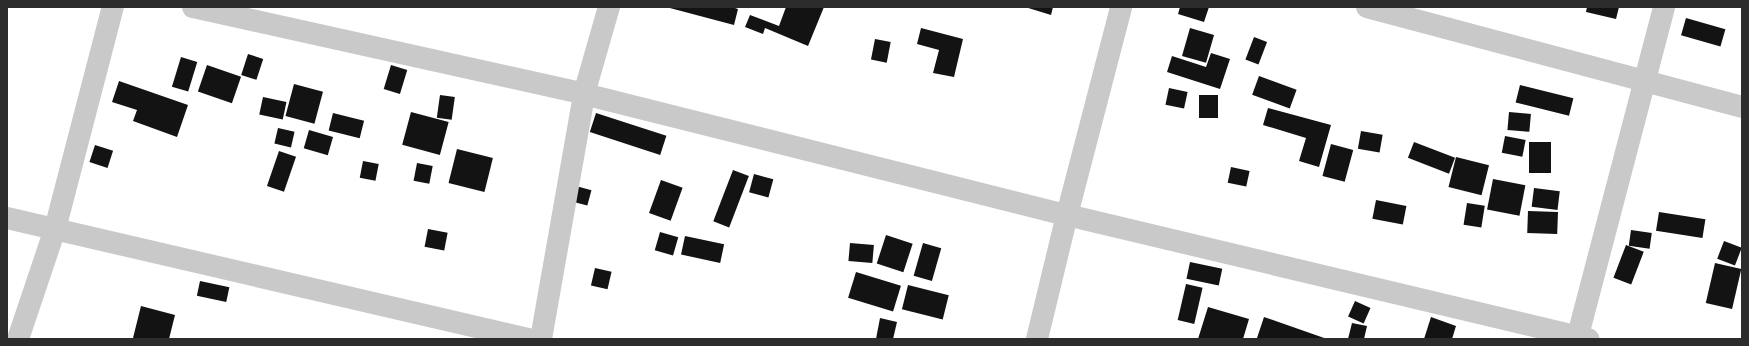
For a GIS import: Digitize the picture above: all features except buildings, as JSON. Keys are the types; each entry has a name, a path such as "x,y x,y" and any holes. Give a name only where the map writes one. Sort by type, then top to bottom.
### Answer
{"street":[{"path":"18,339 55,229 113,7"},
{"path":"193,7 584,94 1066,215 1581,338 1664,7"},
{"path":"541,339 584,94 609,7"},
{"path":"1037,339 1066,215 1122,7"},
{"path":"1367,7 1645,83 1742,107"},
{"path":"7,218 528,339"}]}
